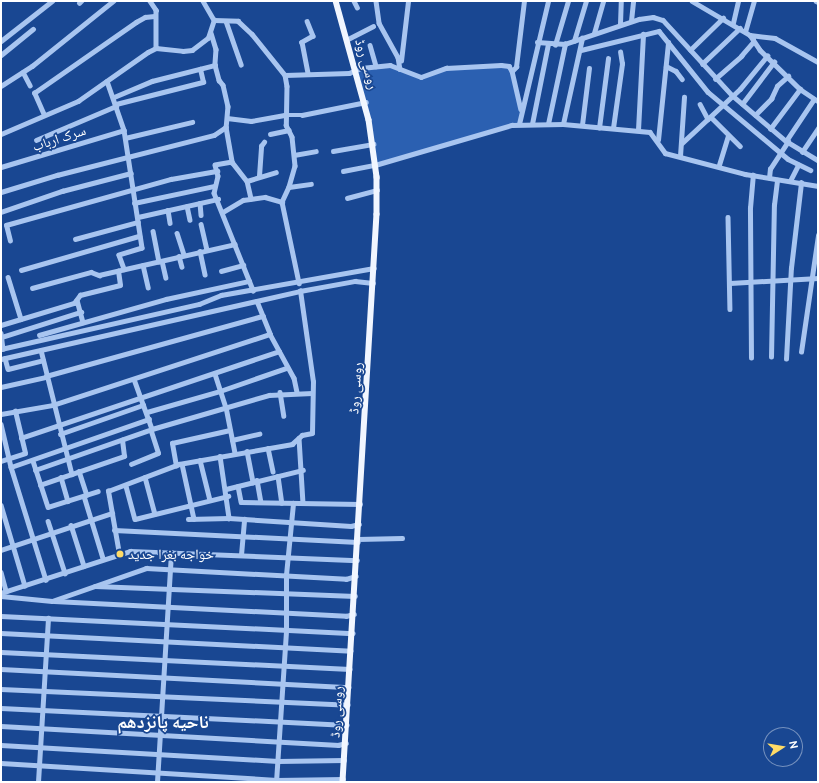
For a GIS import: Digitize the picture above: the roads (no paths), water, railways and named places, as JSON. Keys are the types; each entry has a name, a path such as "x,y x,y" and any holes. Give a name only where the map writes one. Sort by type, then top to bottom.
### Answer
{"main road":[{"name":"روسی روڈ","path":"336,1 366,102 373,144 377,190 374,268 358,524 352,651 343,781"}],"street":[{"path":"1,41 52,1"},
{"path":"1,86 23,72 113,1"},
{"path":"150,1 155,6 154,16 156,48"},
{"path":"203,1 214,20 211,33 216,49 215,65 228,106 226,127 232,162 247,181 251,200"},
{"path":"354,1 357,7"},
{"path":"376,1 379,23 400,63"},
{"path":"400,69 408,1"},
{"path":"512,71 516,67 524,1"},
{"path":"519,124 521,109 548,1"},
{"path":"555,45 568,1"},
{"path":"574,41 586,1"},
{"path":"594,33 603,1"},
{"path":"620,24 621,1"},
{"path":"631,21 633,1"},
{"path":"692,1 733,23 749,35 767,56 800,89 816,100 780,152 770,169 769,178"},
{"path":"733,23 738,1"},
{"path":"715,79 741,56 753,42 749,35 754,1"},
{"path":"44,115 34,92 136,22 145,17 154,16"},
{"path":"537,42 555,45 565,44 631,21 653,17 663,20 715,79 733,96 770,129 802,152 818,160"},
{"path":"690,50 723,18"},
{"path":"214,20 238,21 252,34 285,74 287,86 285,115 295,166 290,187 282,202 299,283"},
{"path":"226,21 241,64"},
{"path":"307,21 313,36 302,42 308,73"},
{"path":"348,39 373,26"},
{"path":"702,64 740,28"},
{"path":"1,55 33,29"},
{"path":"581,50 658,31 698,82 780,152 798,165 811,170"},
{"path":"1,134 78,101 138,58 156,48 183,52 192,50 211,33"},
{"path":"638,130 643,34"},
{"path":"749,35 775,38 818,62"},
{"path":"563,124 576,63 581,50 582,38"},
{"path":"668,43 658,140 662,152 719,165 753,175 818,186"},
{"path":"532,124 548,44"},
{"path":"548,124 565,44"},
{"path":"370,46 376,66"},
{"path":"613,128 622,64 620,52"},
{"path":"682,143 733,96 767,56"},
{"path":"599,128 608,59"},
{"path":"742,104 774,62"},
{"path":"114,97 152,81 215,65"},
{"path":"285,74 349,73 356,69 390,65 418,77 446,68 468,66 509,66 512,71 521,109"},
{"path":"666,66 676,71 682,79"},
{"path":"582,125 589,68"},
{"path":"36,140 116,105 203,82 200,69"},
{"path":"23,72 30,85"},
{"path":"755,115 771,99 777,86 788,76"},
{"path":"107,81 114,97 124,130 129,155 141,248 119,255 124,269"},
{"path":"770,129 800,89"},
{"path":"680,156 684,97"},
{"path":"227,118 251,121 285,115 316,113 366,102"},
{"path":"700,104 710,118 740,146"},
{"path":"125,138 192,122"},
{"path":"343,171 375,165 519,124 563,124 638,130 650,132 658,140"},
{"path":"1,192 129,155 214,135 226,127"},
{"path":"802,152 818,128"},
{"name":"سرک ارباب","path":"1,167 124,130"},
{"path":"270,134 289,130"},
{"path":"719,165 728,136"},
{"path":"259,176 261,146 264,142"},
{"path":"333,151 373,144"},
{"path":"294,155 316,151"},
{"path":"134,203 214,186 218,180 216,164 232,162"},
{"path":"790,181 798,165"},
{"path":"10,241 6,225 133,189 216,171"},
{"path":"247,181 259,176 276,172"},
{"path":"1,212 62,191 131,174"},
{"path":"751,358 750,282 753,175"},
{"path":"771,358 772,280 777,180"},
{"path":"786,359 790,280 801,183"},
{"path":"290,187 311,184"},
{"path":"214,186 253,290"},
{"path":"348,198 377,190"},
{"path":"223,212 238,202 265,197 282,202"},
{"path":"76,239 168,210 218,199"},
{"path":"200,203 202,215"},
{"path":"186,206 190,220"},
{"path":"168,210 170,223"},
{"path":"728,217 730,308"},
{"path":"201,224 207,249"},
{"path":"152,231 166,278"},
{"path":"177,233 182,267"},
{"path":"801,352 810,279 818,235"},
{"path":"21,270 139,236"},
{"path":"32,288 93,272 96,276 207,249 235,244"},
{"path":"200,251 205,274"},
{"path":"143,265 148,287"},
{"path":"221,271 243,265"},
{"path":"81,312 2,335 2,349 199,304 221,295 299,283 374,268"},
{"path":"1,325 77,300 80,295 120,285 118,270"},
{"path":"8,277 21,319"},
{"path":"730,283 818,278"},
{"path":"39,335 166,299 249,281"},
{"path":"43,360 8,369 3,358 300,291 355,281 373,283"},
{"path":"119,554 108,491 126,486 145,477 182,464 235,453 292,444 299,438 312,433 313,382 300,291"},
{"path":"77,300 83,322"},
{"path":"257,301 286,368 294,378 296,392"},
{"path":"1,387 263,316"},
{"path":"120,322 122,332"},
{"path":"36,325 40,341"},
{"path":"1,414 53,405 270,334"},
{"path":"41,350 58,427 72,474"},
{"path":"21,438 58,427 140,397 215,374 279,351"},
{"path":"147,412 220,391 286,368"},
{"path":"215,374 226,407 235,453"},
{"path":"131,464 158,453 147,412 134,379"},
{"path":"35,470 152,430 226,407 280,392 312,393"},
{"path":"280,392 284,416"},
{"path":"60,434 143,405"},
{"path":"1,461 25,454 15,411"},
{"path":"11,467 33,461 149,419"},
{"path":"1,424 11,467 46,580"},
{"path":"176,466 172,443 230,430"},
{"path":"232,440 259,434"},
{"path":"299,438 303,470 303,503"},
{"path":"40,485 124,456 122,440"},
{"path":"268,448 273,471"},
{"path":"247,451 261,502"},
{"path":"220,456 228,496 230,518"},
{"path":"200,460 210,500"},
{"path":"33,461 48,507 98,491"},
{"path":"182,464 194,519"},
{"path":"226,488 303,470"},
{"path":"78,471 90,520 103,558"},
{"path":"278,476 282,502"},
{"path":"61,477 68,501"},
{"path":"145,477 155,514"},
{"path":"126,486 135,519 228,496"},
{"path":"238,486 241,502 360,504"},
{"path":"276,781 286,630 286,575 289,557 293,503"},
{"path":"1,505 25,586"},
{"path":"1,550 112,513"},
{"path":"188,519 230,518 350,526 358,524"},
{"path":"241,555 244,519"},
{"path":"48,521 65,573"},
{"path":"71,526 84,566"},
{"path":"114,530 290,540 358,540 402,538"},
{"path":"1,593 46,580 103,558 137,551 357,560"},
{"path":"157,782 171,552"},
{"path":"52,600 146,568 346,579 356,576"},
{"path":"1,572 6,591"},
{"path":"92,586 169,588 286,595 355,596"},
{"path":"1,596 286,613 346,616 354,614"},
{"path":"1,616 353,633"},
{"path":"38,782 48,618"},
{"path":"1,633 166,643 352,651"},
{"path":"1,652 165,659 283,667 350,669"},
{"path":"1,670 282,685 349,687"},
{"path":"1,689 348,705"},
{"path":"1,708 347,725"},
{"path":"1,726 338,745 346,743"},
{"path":"1,745 278,760 344,760"},
{"path":"1,763 276,781 343,781"}],"place":[{"name":"خواجه بغرا جدید","path":"120,554"}],"district":[{"name":"ناحیه پانزدهم","path":"163,722"}]}
